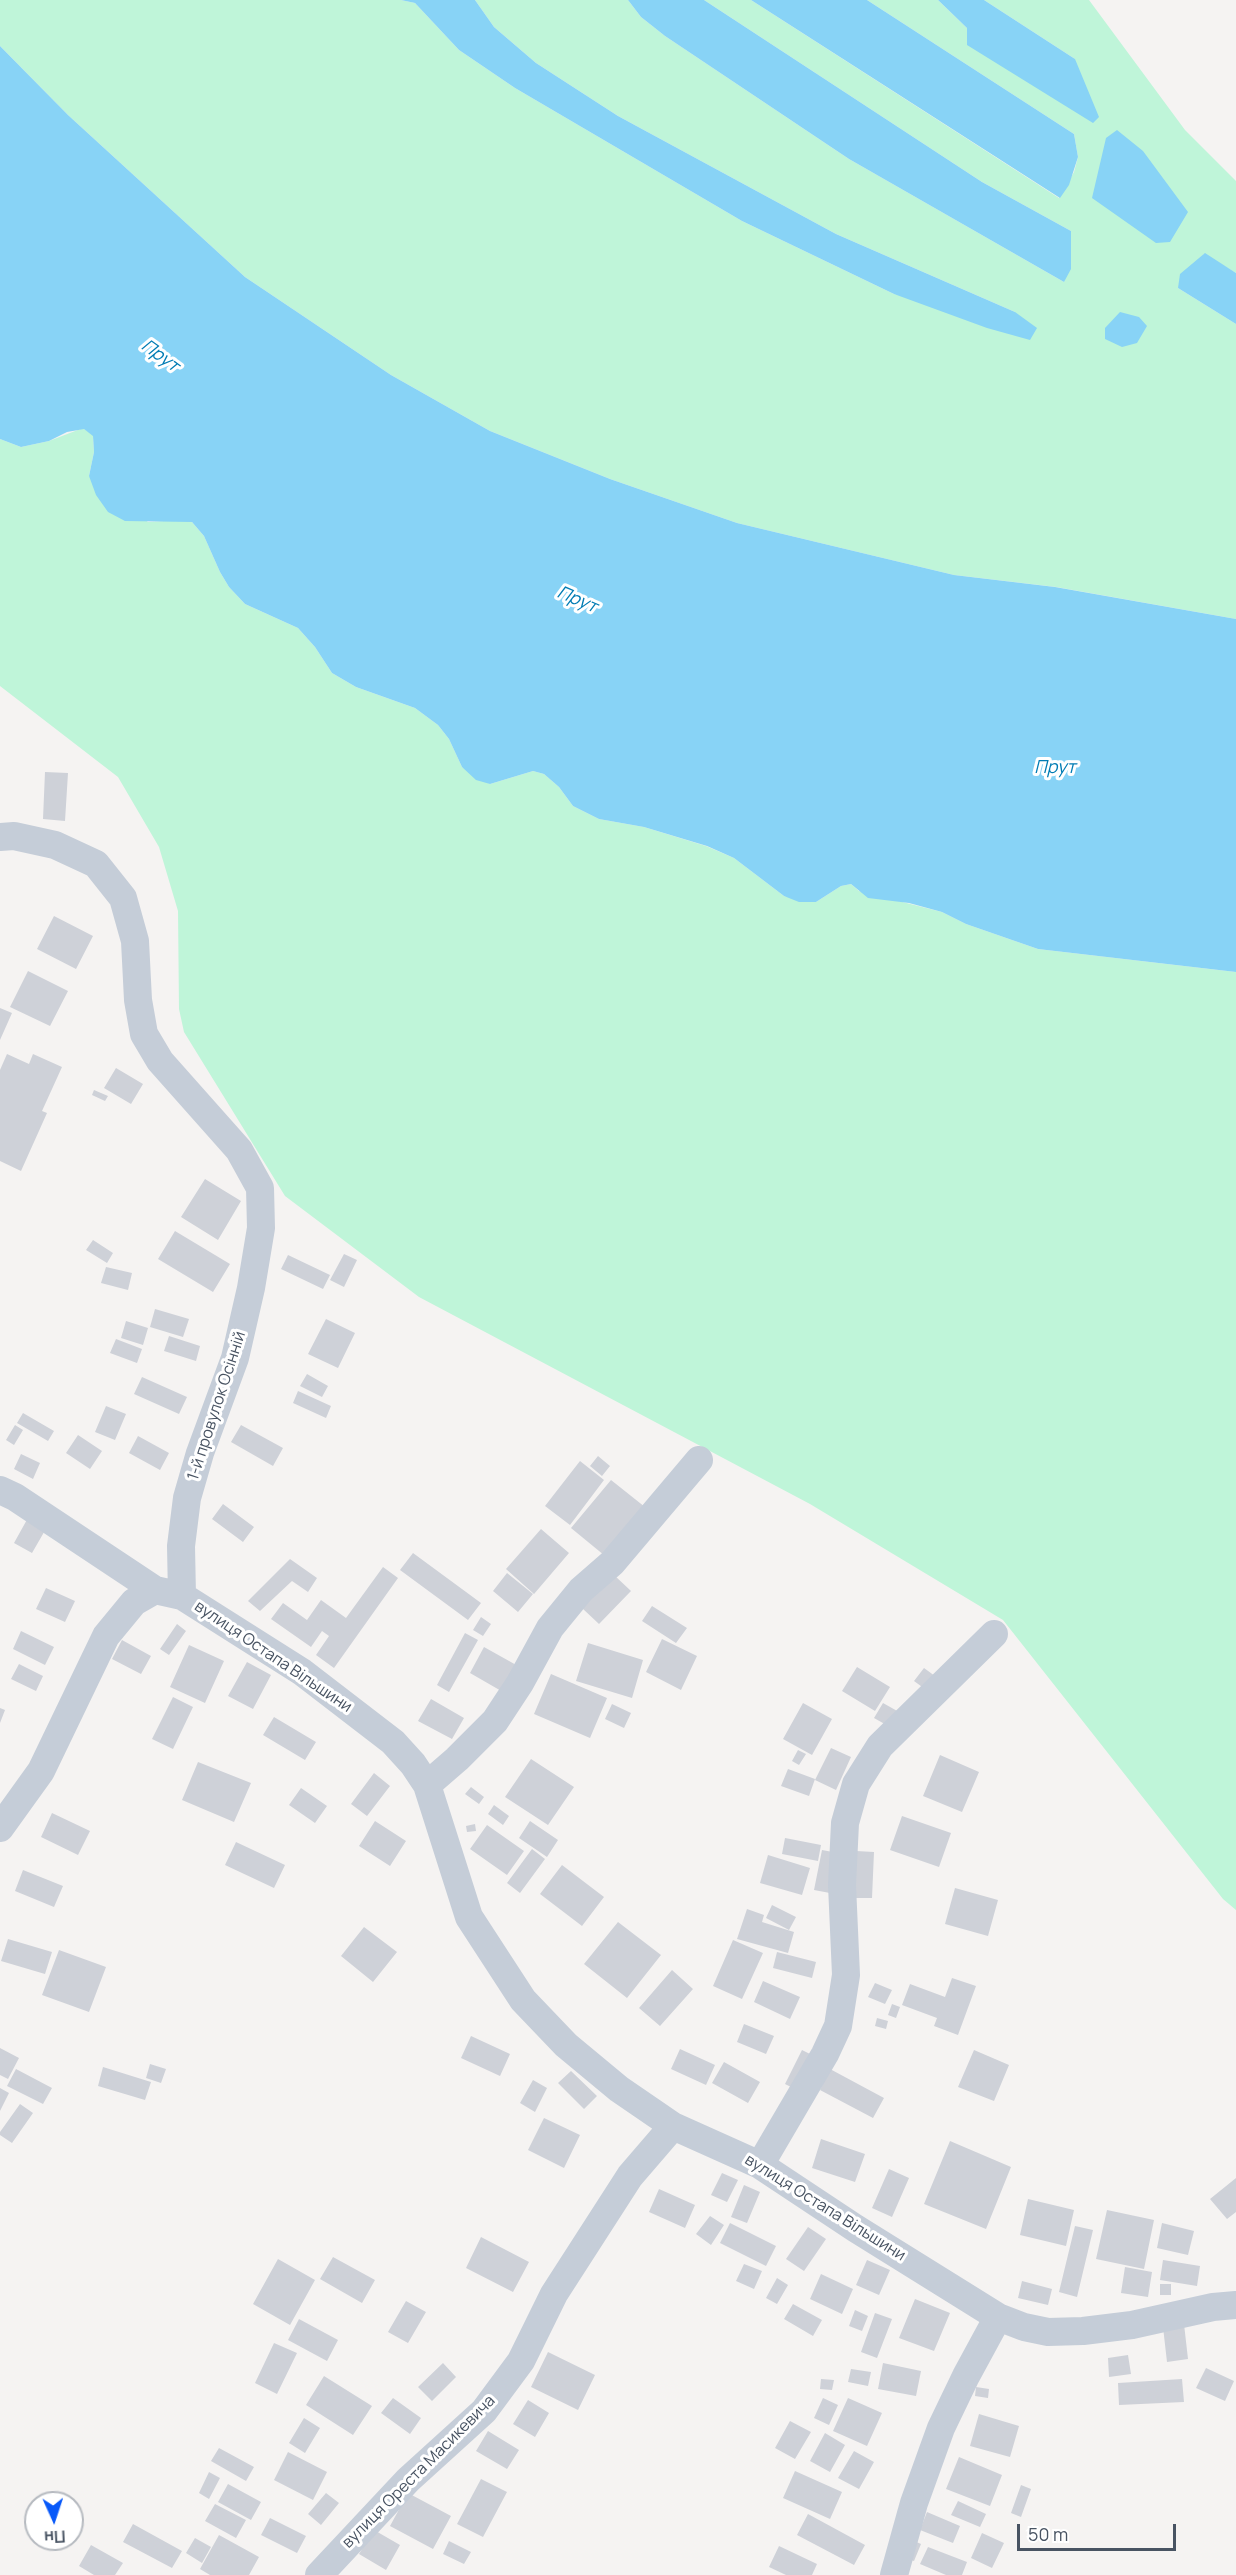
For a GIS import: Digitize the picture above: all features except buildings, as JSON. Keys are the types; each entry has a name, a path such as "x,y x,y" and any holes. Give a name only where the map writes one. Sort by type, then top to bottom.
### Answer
{"street":[{"name":"1-й провулок Осінній","path":"0,837 14,836 55,845 96,864 123,898 135,941 138,1000 144,1034 160,1061 239,1150 260,1188 261,1228 251,1288 235,1358 200,1453 187,1498 181,1546 169,1593"},
{"path":"427,1785 495,1722 520,1683 550,1628 581,1590 620,1555 699,1460"},
{"name":"вулиця Остапа Вільшини","path":"0,1490 302,1672 393,1742 413,1764 427,1785 469,1917 523,2000 566,2045 619,2090 673,2126 760,2164 855,2228 998,2317 1024,2327 1048,2332 1083,2331 1132,2325 1213,2307 1236,2305"},
{"path":"0,1828 41,1771 106,1636 134,1602 169,1593"},
{"path":"760,2164 798,2103 838,2026 846,1976 842,1885 845,1823 856,1784 880,1746 994,1634"},
{"name":"вулиця Ореста Масикевича","path":"319,2575 408,2480 484,2411 520,2361 554,2295 630,2176 673,2126"},
{"path":"894,2575 914,2503 941,2428 998,2317"}],"green space":[{"path":"0,0 401,0 415,3 459,50 515,88 742,221 894,294 1015,312 836,234 618,116 536,63 494,27 475,0 628,0 641,17 665,36 849,159 1064,282 1071,231 982,182 704,0 751,0 1059,198 1074,172 1078,157 1074,134 867,0 938,0 967,28 1075,59 984,0 1089,0 1185,130 1236,181 1236,273 1204,254 1178,288 1236,324 1236,619 1056,587 954,575 737,523 610,479 490,431 391,375 245,277 68,115 0,46"},
{"path":"83,428 93,435 94,452 89,476 148,522 180,520 192,522 204,536 229,587 245,604 298,628 315,647 332,673 356,687 415,708 438,725 449,739 462,767 490,784 533,771 544,774 559,787 573,806 599,819 644,827 706,846 734,858 784,896 816,902 841,886 851,884 859,891 942,912 966,924 1038,949 1236,972 1236,1910 1223,1899 1003,1620 810,1504 419,1297 285,1196 184,1032 179,1009 178,911 159,847 118,777 0,686 0,439 21,447 49,441"}],"water":[{"path":"401,0 475,0 494,27 536,63 618,116 836,234 1015,312 1037,328 1030,340 987,328 894,294 742,221 515,88 459,50 415,3"},
{"path":"628,0 704,0 982,182 1071,231 1071,269 1064,282 849,159 665,36 641,17"},
{"path":"751,0 867,0 1074,134 1078,157 1069,185 1060,198"},
{"path":"938,0 984,0 1075,59 1099,117 1093,123 967,45 967,28"},
{"name":"Прут","path":"0,46 68,115 245,277 391,375 490,431 610,479 737,523 954,575 1055,587 1236,619 1236,972 1038,949 966,924 942,912 909,903 868,898 851,884 841,886 816,902 799,902 784,896 734,858 707,846 644,827 599,819 573,806 559,787 544,774 533,771 490,784 476,780 462,767 449,739 438,725 415,708 356,687 332,673 315,647 298,628 245,604 229,587 204,536 192,522 125,521 108,512 96,495 89,476 94,452 93,436 84,429 67,432 49,441 21,447 0,439"},
{"path":"1117,130 1143,151 1188,212 1170,242 1156,243 1092,198 1106,138"},
{"path":"1205,253 1236,273 1236,324 1178,288 1180,274"},
{"path":"1120,312 1139,317 1147,326 1137,343 1122,347 1105,339 1105,328"}]}
